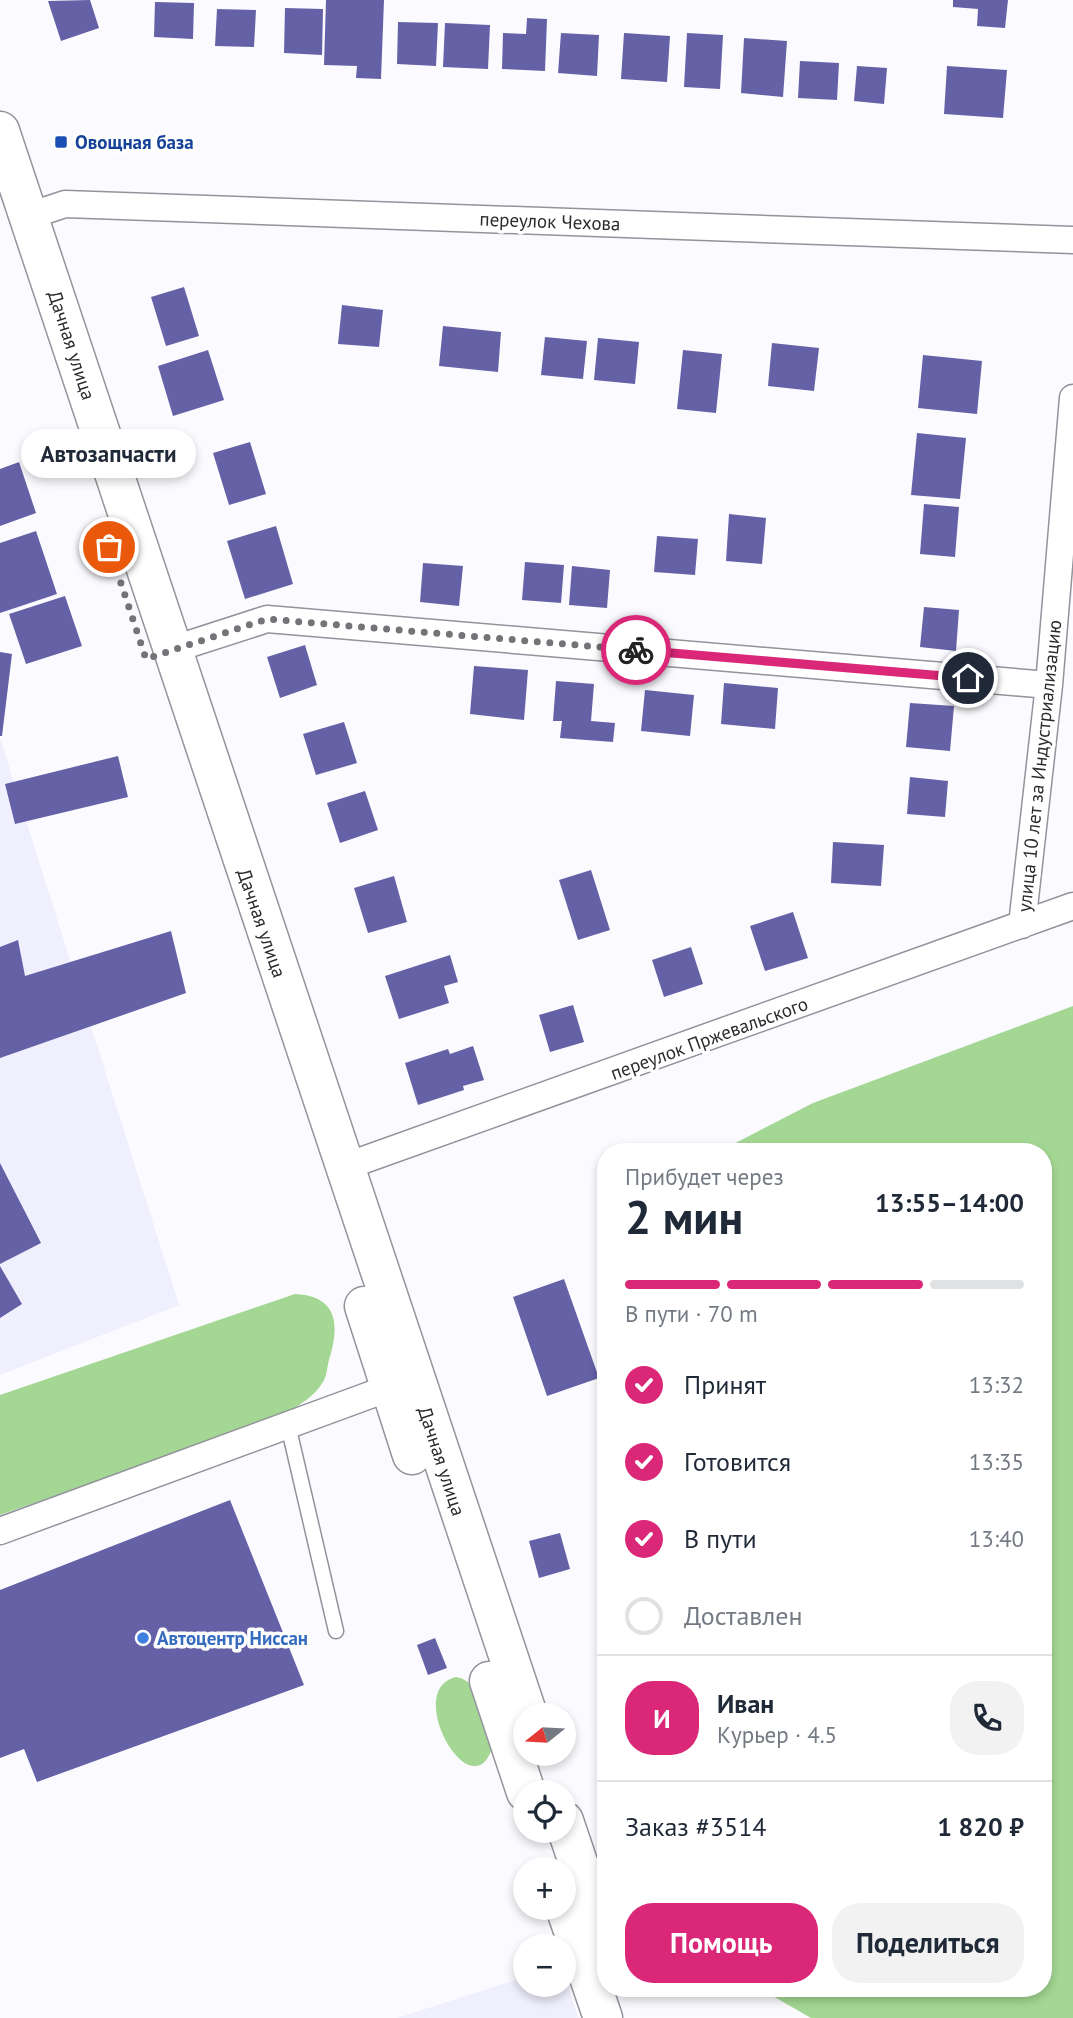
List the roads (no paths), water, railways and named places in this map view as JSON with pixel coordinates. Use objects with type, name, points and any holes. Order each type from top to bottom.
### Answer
[{"type":"main road","name":"Дачная улица","points":[[0,131],[11,218],[402,1383],[522,1780]]},
{"type":"main road","name":"Дачная улица","points":[[158,654],[344,1167],[402,1383],[523,1703]]},
{"type":"main road","points":[[571,1843],[597,1918]]},
{"type":"main road","points":[[570,1920],[603,2018]]},
{"type":"main road","points":[[623,1997],[630,2018]]},
{"type":"street","name":"переулок Чехова","points":[[11,218],[65,204],[1073,240]]},
{"type":"street","name":"улица 10 лет за Индустриализацию","points":[[1022,925],[1049,685],[1073,398]]},
{"type":"street","points":[[158,654],[267,619],[1049,685]]},
{"type":"street","name":"переулок Пржевальского","points":[[344,1167],[1073,906]]},
{"type":"street","points":[[0,1531],[402,1383]]},
{"type":"lane","points":[[288,1424],[336,1631]]},
{"type":"place","name":"Овощная база","points":[[61,142]]},
{"type":"place","name":"Автозапчасти","points":[[109,547]]},
{"type":"place","name":"Автоцентр Ниссан","points":[[143,1638]]}]
